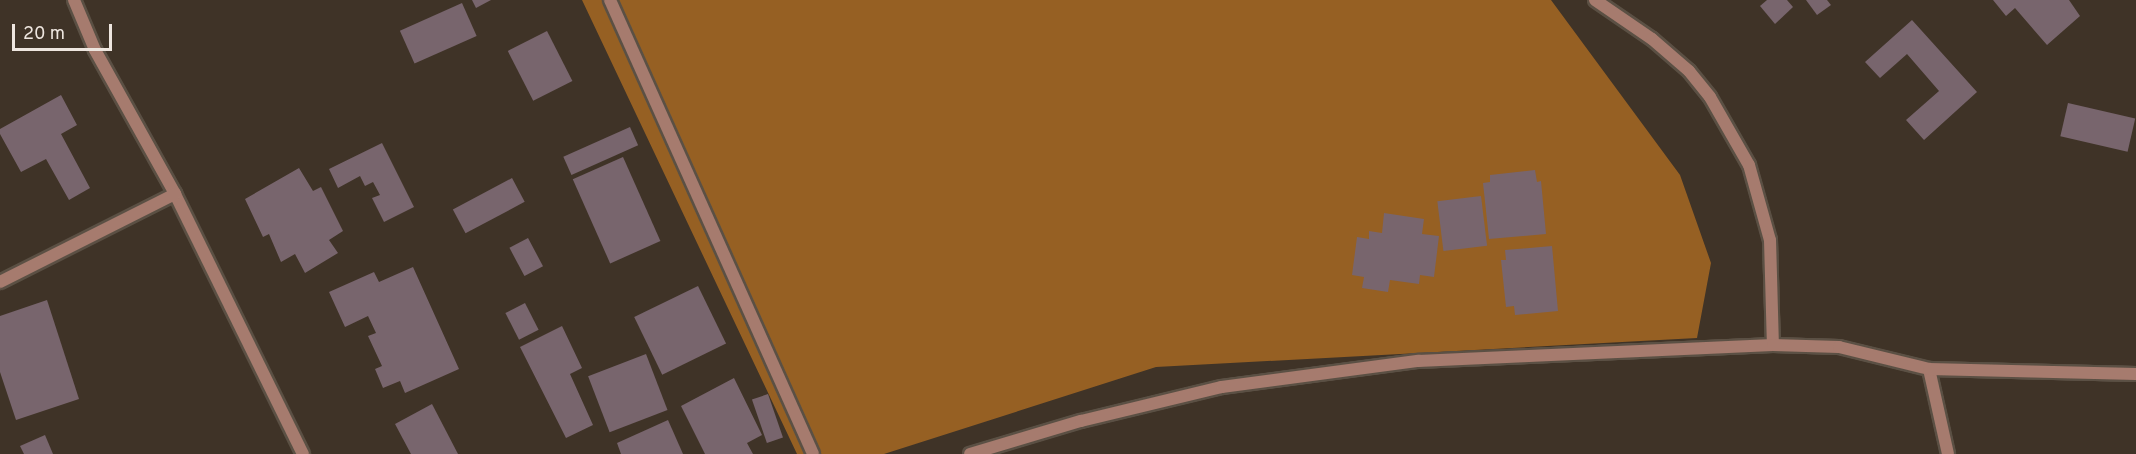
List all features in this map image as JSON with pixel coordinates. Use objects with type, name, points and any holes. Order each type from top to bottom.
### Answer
[{"type":"street","points":[[74,0],[95,50],[174,194],[303,454]]},
{"type":"street","points":[[610,0],[813,454]]},
{"type":"street","points":[[1595,0],[1652,39],[1689,71],[1715,106],[1749,165],[1770,240],[1773,345]]},
{"type":"street","points":[[0,282],[174,194]]},
{"type":"street","points":[[970,454],[1081,421],[1279,377],[1418,361],[1773,345],[1839,347],[1929,369],[2136,374]]},
{"type":"street","points":[[1929,369],[1948,454]]},
{"type":"shaded area","points":[[582,0],[1551,0],[1680,175],[1711,263],[1697,338],[1156,367],[884,454],[797,454]]},
{"type":"building","points":[[472,0],[491,0],[476,8]]},
{"type":"building","points":[[1767,0],[1787,0],[1793,7],[1775,24],[1760,6]]},
{"type":"building","points":[[1806,0],[1827,0],[1831,5],[1817,15]]},
{"type":"building","points":[[1993,0],[2069,0],[2080,16],[2047,45],[2015,8],[2006,16]]},
{"type":"building","points":[[462,3],[477,36],[415,64],[400,31]]},
{"type":"building","points":[[1912,20],[1977,92],[1924,140],[1906,120],[1939,91],[1907,54],[1880,78],[1865,62]]},
{"type":"building","points":[[547,31],[572,81],[533,101],[508,51]]},
{"type":"building","points":[[61,95],[77,125],[61,134],[90,188],[69,200],[46,159],[21,172],[0,134],[0,129]]},
{"type":"building","points":[[2068,103],[2135,119],[2128,152],[2060,136]]},
{"type":"building","points":[[630,127],[638,145],[571,175],[563,157]]},
{"type":"building","points":[[382,143],[414,207],[384,222],[372,198],[380,195],[373,182],[365,186],[360,176],[338,188],[329,169]]},
{"type":"building","points":[[623,157],[660,241],[610,263],[573,179]]},
{"type":"building","points":[[299,168],[313,191],[321,187],[343,231],[329,240],[338,253],[305,273],[295,254],[281,262],[269,234],[263,237],[245,199]]},
{"type":"building","points":[[1535,170],[1537,182],[1541,181],[1546,234],[1489,239],[1483,183],[1490,182],[1490,175]]},
{"type":"building","points":[[512,178],[525,202],[466,233],[453,209]]},
{"type":"building","points":[[1481,196],[1487,246],[1443,251],[1437,201]]},
{"type":"building","points":[[1384,213],[1424,219],[1422,234],[1439,236],[1434,277],[1420,275],[1419,284],[1390,280],[1388,292],[1362,288],[1364,277],[1352,275],[1357,237],[1369,239],[1369,231],[1382,233]]},
{"type":"building","points":[[528,238],[543,266],[524,276],[509,248]]},
{"type":"building","points":[[1552,246],[1558,311],[1515,315],[1514,306],[1506,307],[1501,260],[1506,260],[1505,250]]},
{"type":"building","points":[[413,267],[459,369],[405,393],[400,381],[383,388],[375,369],[382,366],[368,336],[376,333],[368,316],[345,327],[329,292],[374,272],[379,282]]},
{"type":"building","points":[[698,286],[726,344],[662,375],[634,317]]},
{"type":"building","points":[[47,300],[79,399],[16,420],[0,372],[0,316]]},
{"type":"building","points":[[525,303],[539,330],[519,340],[505,313]]},
{"type":"building","points":[[562,326],[582,368],[570,374],[593,425],[566,438],[520,347]]},
{"type":"building","points":[[646,354],[668,410],[610,432],[588,376]]},
{"type":"building","points":[[734,378],[762,435],[747,443],[753,454],[705,454],[681,406]]},
{"type":"building","points":[[768,394],[783,437],[767,443],[752,400]]},
{"type":"building","points":[[432,404],[458,454],[411,454],[395,424]]},
{"type":"building","points":[[668,420],[683,454],[621,454],[617,443]]},
{"type":"building","points":[[45,435],[53,454],[24,454],[20,446]]}]
